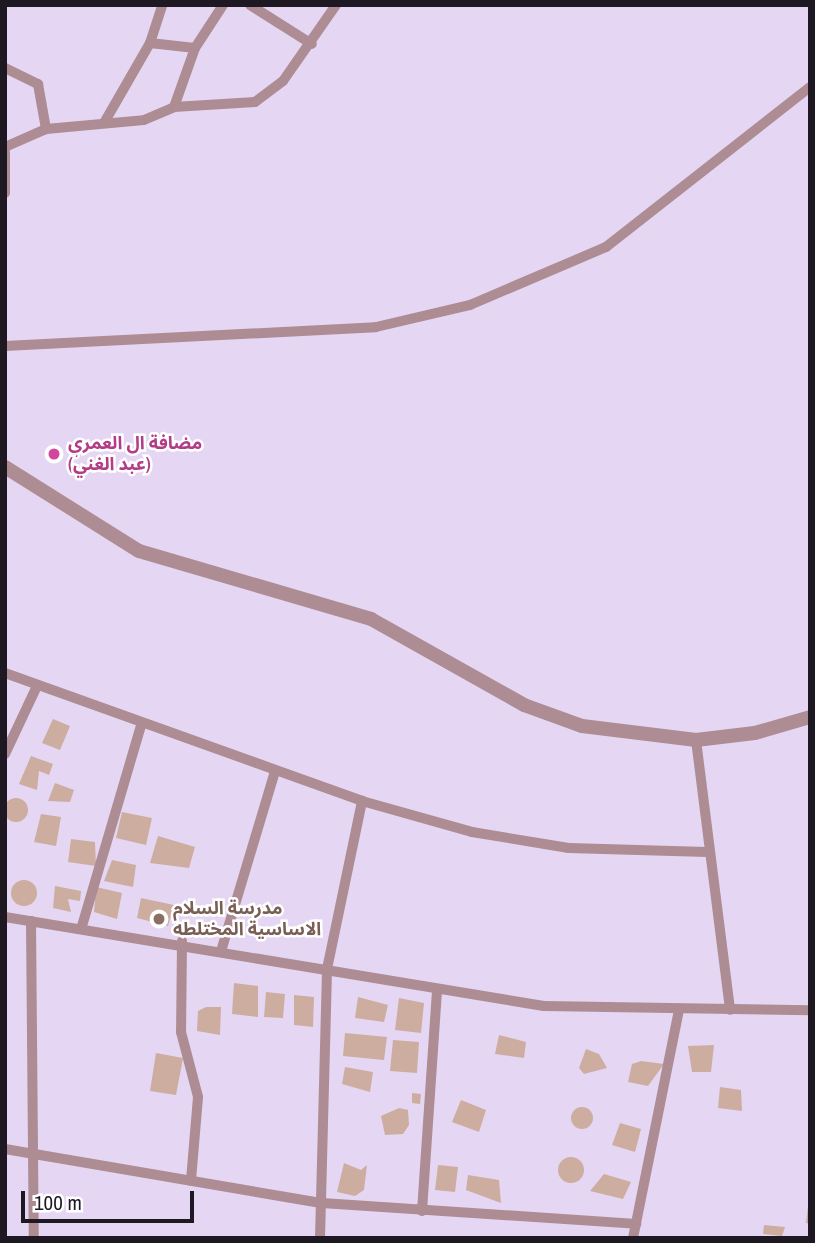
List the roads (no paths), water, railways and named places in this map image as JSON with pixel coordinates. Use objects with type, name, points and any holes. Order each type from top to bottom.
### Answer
[{"type":"street","points":[[104,123],[150,43],[162,5]]},
{"type":"street","points":[[174,107],[195,48],[223,5]]},
{"type":"street","points":[[250,5],[312,44]]},
{"type":"street","points":[[5,193],[5,149],[46,130],[144,120],[174,107],[260,100],[312,44],[336,5]]},
{"type":"street","points":[[150,43],[195,48]]},
{"type":"street","points":[[5,68],[38,84],[46,130]]},
{"type":"street","points":[[5,346],[376,327],[458,309],[606,247],[810,87]]},
{"type":"street","points":[[5,467],[139,551],[371,618],[524,705],[604,731],[696,740],[810,717]]},
{"type":"street","points":[[5,673],[141,725],[362,801],[535,844],[707,852]]},
{"type":"street","points":[[5,754],[37,686]]},
{"type":"street","points":[[82,926],[141,725]]},
{"type":"street","points":[[696,740],[707,852],[730,1010]]},
{"type":"street","points":[[222,948],[275,771]]},
{"type":"street","points":[[320,1238],[327,969],[362,801]]},
{"type":"street","points":[[5,917],[182,941],[438,992],[564,1008],[810,1010]]},
{"type":"street","points":[[31,921],[34,1238]]},
{"type":"street","points":[[182,941],[181,1032],[198,1097],[191,1181]]},
{"type":"street","points":[[422,1211],[438,992]]},
{"type":"street","points":[[633,1238],[679,1009]]},
{"type":"street","points":[[5,1149],[322,1203],[636,1224]]},
{"type":"place","name":"مضافة ال العمري (عبد الغني)","points":[[54,454]]},
{"type":"place","name":"مدرسة السلام الاساسية المختلطه","points":[[159,919]]}]
